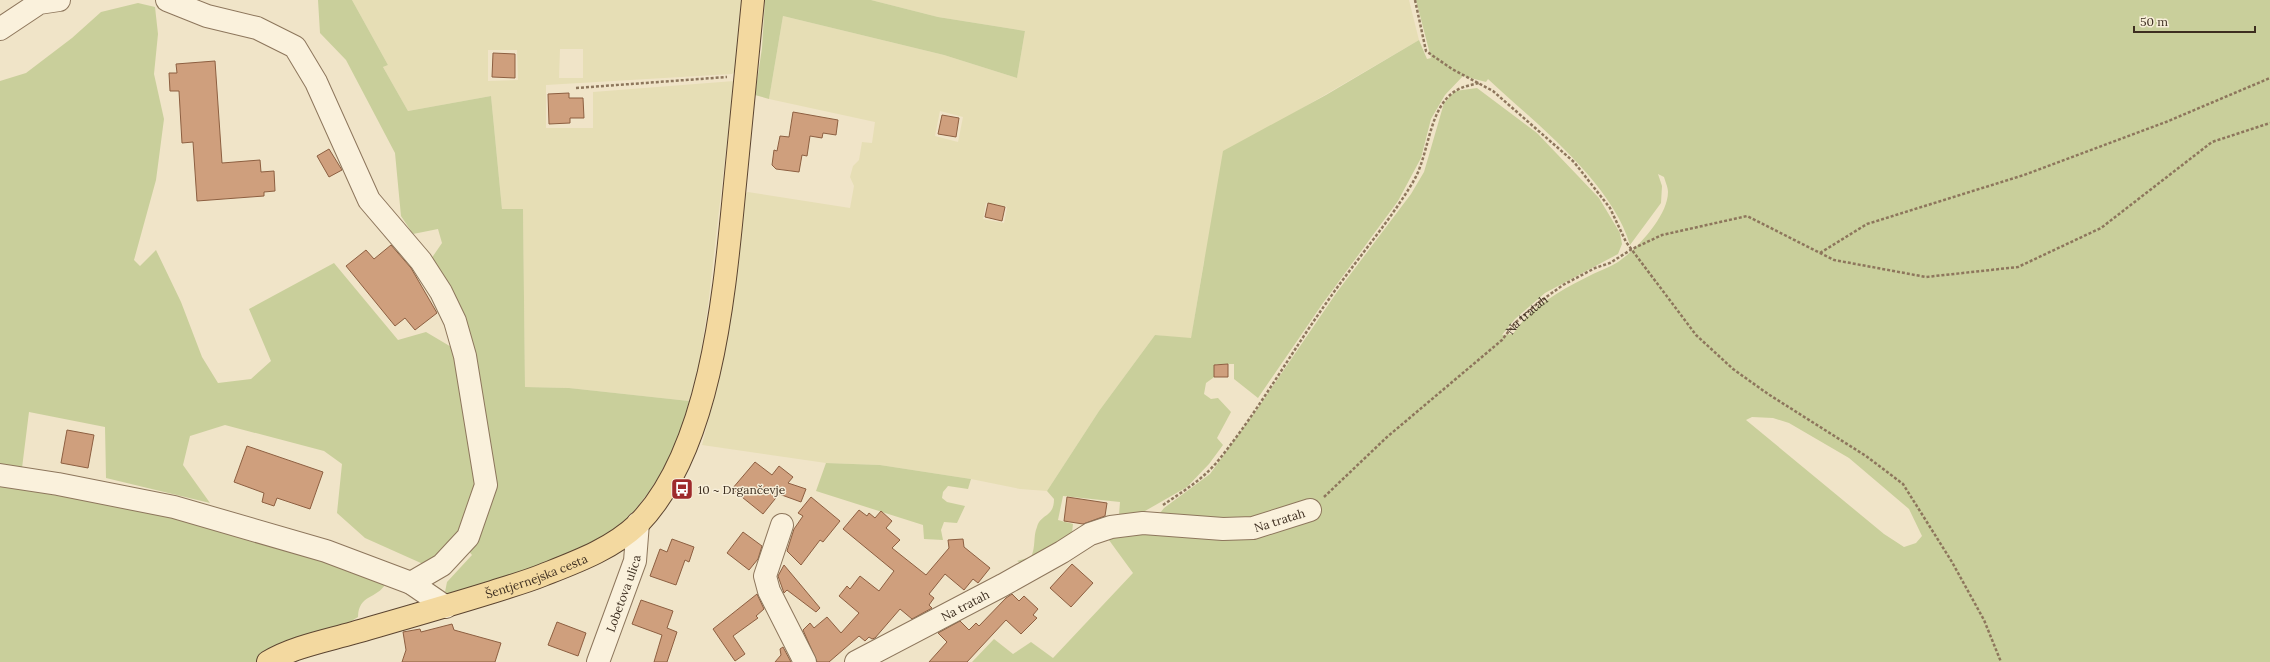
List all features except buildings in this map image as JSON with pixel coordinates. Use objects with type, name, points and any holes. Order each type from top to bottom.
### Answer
[{"type":"main road","name":"Šentjernejska cesta","points":[[268,662],[310,646],[541,576],[616,541],[638,524],[668,482],[683,452],[692,432],[708,374],[727,264],[753,0]]},
{"type":"street","points":[[0,29],[39,3],[59,0]]},
{"type":"street","points":[[167,0],[207,16],[257,28],[295,47],[316,82],[369,200],[421,261],[441,292],[455,321],[465,356],[486,485],[468,537],[442,565],[412,583]]},
{"type":"street","points":[[0,475],[58,484],[174,507],[326,551],[412,583],[446,606]]},
{"type":"street","name":"Na tratah","points":[[856,662],[1016,578],[1090,534],[1111,527],[1143,522],[1223,528],[1253,528],[1310,510]]},
{"type":"street","name":"Lobetova ulica","points":[[598,662],[635,561],[638,524]]},
{"type":"street","points":[[782,525],[765,576],[769,591],[806,662]]},
{"type":"path","points":[[1415,0],[1426,51],[1452,69],[1493,91],[1574,162],[1610,208],[1626,242],[1696,335],[1733,369],[1768,394],[1866,456],[1903,484],[1959,575],[1984,620],[2001,662]]},
{"type":"path","points":[[576,88],[746,77]]},
{"type":"path","points":[[1820,253],[1867,224],[2024,175],[2166,122],[2270,78]]},
{"type":"path","points":[[1143,522],[1161,506],[1190,487],[1216,462],[1328,301],[1401,202],[1418,174],[1427,152],[1432,128],[1446,99],[1460,87],[1479,83]]},
{"type":"path","name":"Na tratah","points":[[1310,510],[1387,438],[1502,340],[1515,323],[1538,303],[1563,285],[1662,235],[1747,216],[1834,260],[1926,277],[2018,267],[2102,228],[2212,142],[2270,123]]},
{"type":"shaded area","points":[[352,0],[743,0],[737,70],[732,74],[546,85],[546,128],[593,128],[593,92],[734,81],[708,306],[699,365],[689,401],[569,388],[525,387],[523,209],[502,209],[491,96],[408,111],[383,67],[388,65]],"holes":[[[560,49],[583,49],[583,78],[559,78]],[[488,50],[517,50],[518,80],[488,81]]]},
{"type":"shaded area","points":[[871,0],[1409,0],[1419,40],[1287,117],[1204,261],[1191,339],[1155,335],[1099,411],[1047,491],[1020,489],[971,479],[880,465],[826,463],[702,445],[719,377],[742,195],[748,192],[850,208],[854,186],[850,177],[853,166],[859,160],[862,142],[872,143],[875,122],[769,99],[783,16],[944,55],[1017,78],[1025,31],[938,17]],"holes":[[[940,111],[963,117],[958,142],[935,136]],[[986,203],[1007,207],[1004,223],[983,219]]]},
{"type":"green space","points":[[318,0],[352,0],[388,65],[383,67],[408,111],[491,96],[502,209],[523,209],[525,387],[569,388],[689,401],[675,444],[653,486],[639,505],[623,522],[605,537],[586,549],[576,553],[503,577],[483,587],[452,597],[445,592],[447,582],[472,555],[461,542],[432,568],[365,538],[337,513],[342,464],[324,451],[225,425],[190,436],[183,465],[210,503],[106,478],[105,427],[29,412],[22,468],[0,464],[0,81],[26,73],[72,38],[101,12],[138,3],[155,7],[158,34],[154,74],[164,119],[156,180],[134,260],[140,266],[156,250],[181,302],[202,357],[218,383],[251,379],[271,361],[249,309],[334,263],[398,340],[426,332],[453,348],[429,262],[442,243],[438,229],[413,234],[401,216],[395,153],[346,60],[320,33]]},
{"type":"green space","points":[[765,0],[871,0],[938,17],[1025,31],[1017,78],[944,55],[783,16],[769,99],[755,95],[762,48]]},
{"type":"green space","points":[[1416,0],[2270,0],[2270,662],[972,662],[994,639],[1013,654],[1031,642],[1053,658],[1133,573],[1106,536],[1118,532],[1255,535],[1274,512],[1221,523],[1157,517],[1164,508],[1210,474],[1260,405],[1337,292],[1411,194],[1424,172],[1444,103],[1455,91],[1477,88],[1537,133],[1599,198],[1620,233],[1622,244],[1618,254],[1545,293],[1515,319],[1502,335],[1513,334],[1529,314],[1560,292],[1618,262],[1634,249],[1650,231],[1663,211],[1667,201],[1668,190],[1664,177],[1658,174],[1662,186],[1661,203],[1630,245],[1620,221],[1607,198],[1570,155],[1488,79],[1486,82],[1463,76],[1445,95],[1431,119],[1421,158],[1398,201],[1323,303],[1258,398],[1234,379],[1234,364],[1216,364],[1217,375],[1206,383],[1204,394],[1211,399],[1218,398],[1231,412],[1217,438],[1223,445],[1209,464],[1187,487],[1138,515],[1119,515],[1120,502],[1063,496],[1058,520],[1073,524],[1071,541],[1027,566],[1017,561],[1031,557],[1036,530],[1039,523],[1041,519],[1050,513],[1052,509],[1054,499],[1047,491],[1099,411],[1155,335],[1191,338],[1223,151],[1326,95],[1419,40],[1427,59],[1431,58]],"holes":[[[1752,417],[1773,418],[1789,423],[1849,458],[1909,509],[1922,536],[1916,543],[1904,547],[1884,534],[1746,420]]]},
{"type":"green space","points":[[826,463],[880,465],[971,479],[968,489],[948,486],[943,492],[942,498],[947,502],[965,506],[957,523],[944,522],[941,530],[943,540],[924,539],[923,525],[816,491]]},
{"type":"green space","points":[[0,480],[246,530],[386,583],[378,592],[365,600],[359,609],[358,617],[340,628],[259,662],[0,662]]},
{"type":"place","name":"10 ~ Drgančevje","points":[[682,489]]}]
